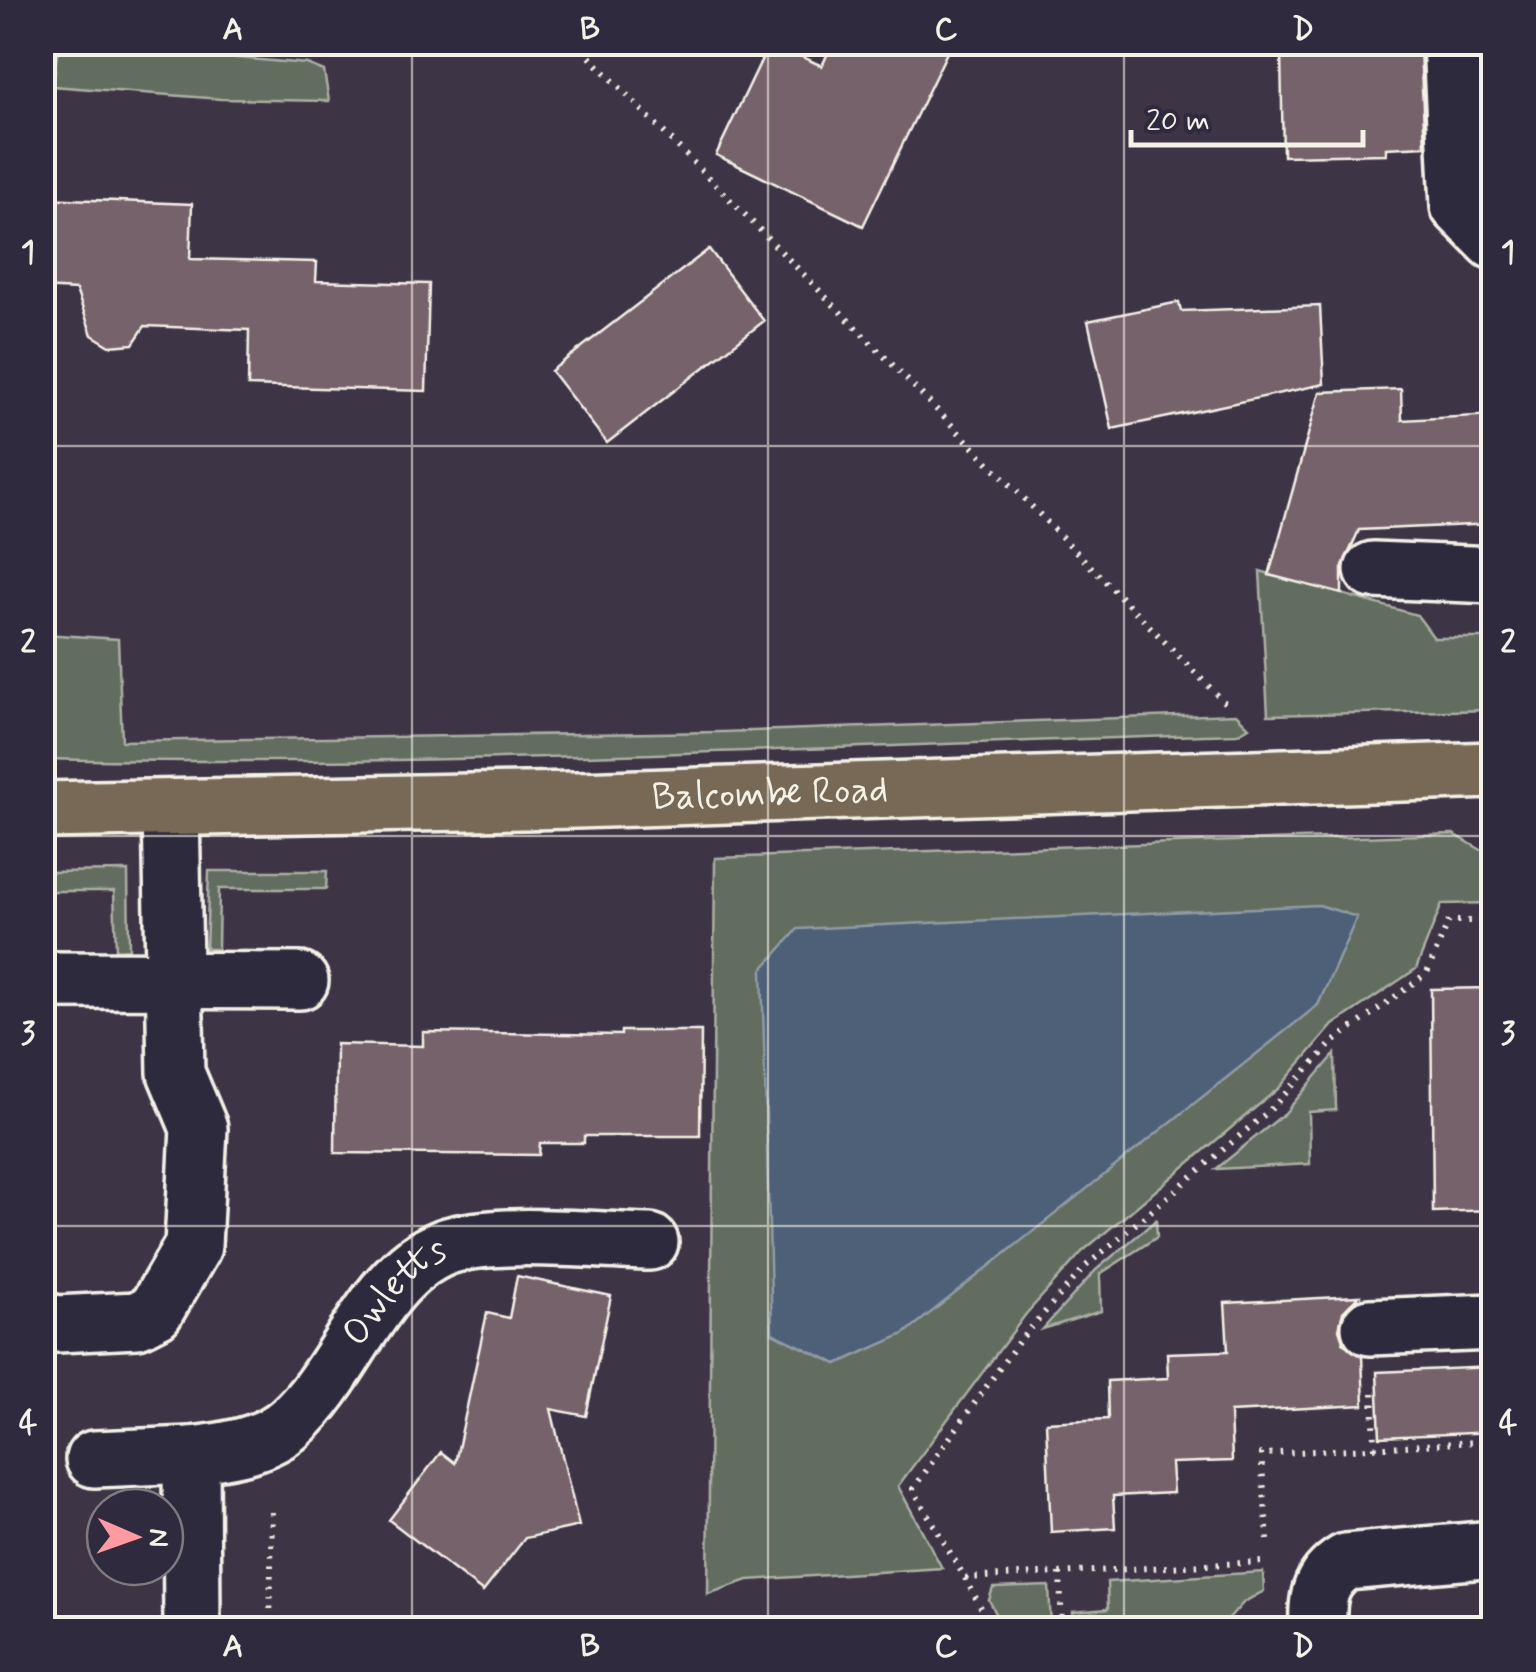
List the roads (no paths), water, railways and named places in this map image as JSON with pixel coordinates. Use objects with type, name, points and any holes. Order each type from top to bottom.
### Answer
[{"type":"main road","name":"Balcombe Road","points":[[42,810],[676,797],[1494,770]]},
{"type":"street","points":[[1450,42],[1459,206],[1494,241]]},
{"type":"street","points":[[1373,570],[1494,575]]},
{"type":"street","points":[[42,1320],[58,1324],[136,1320],[155,1312],[194,1246],[199,1128],[176,1073],[171,808]]},
{"type":"street","points":[[42,980],[300,981]]},
{"type":"street","name":"Owletts","points":[[94,1459],[191,1455],[260,1440],[291,1423],[392,1287],[415,1265],[444,1248],[473,1240],[650,1242]]},
{"type":"street","points":[[1370,1327],[1494,1322]]},
{"type":"street","points":[[191,1455],[192,1630]]},
{"type":"street","points":[[1318,1630],[1319,1589],[1329,1572],[1346,1562],[1494,1549]]},
{"type":"water","points":[[1319,905],[1357,917],[1318,1005],[904,1334],[837,1364],[772,1333],[762,970],[798,929]]}]
